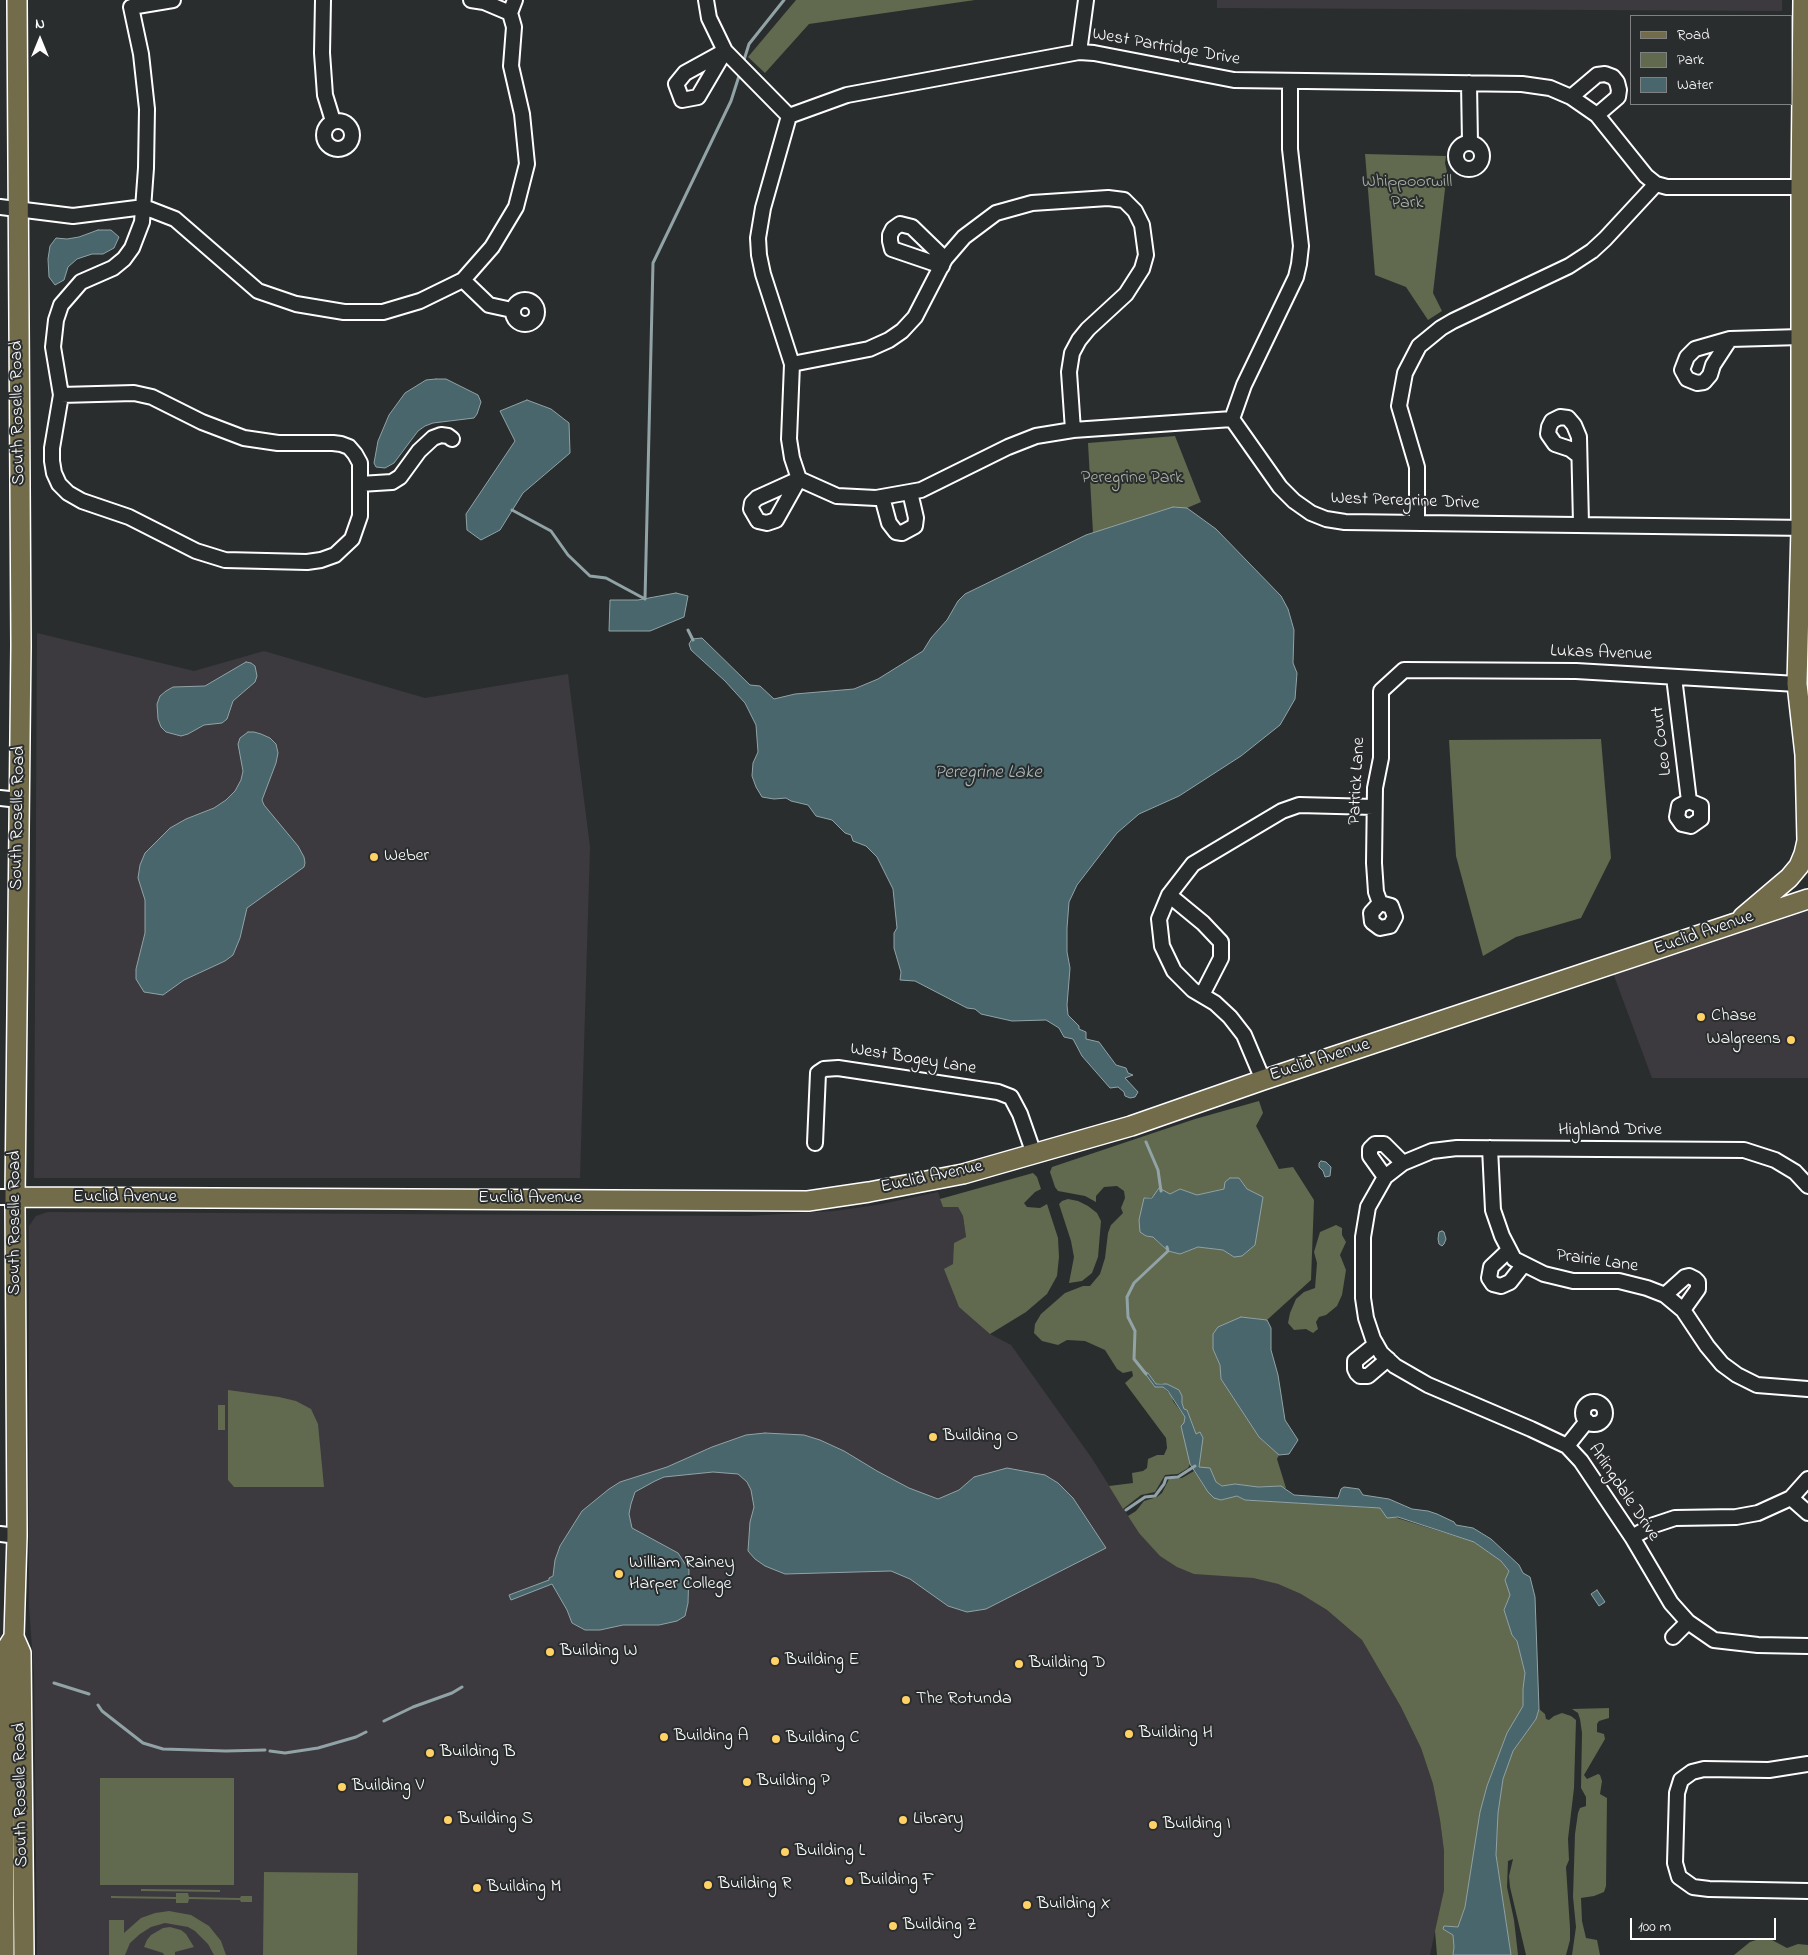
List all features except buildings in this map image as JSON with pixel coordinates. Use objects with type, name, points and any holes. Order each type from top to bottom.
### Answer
[{"type":"main road","name":"South Roselle Road","points":[[4,1955],[3,1654],[7,1639],[9,1535],[5,799],[21,645],[9,208],[18,0]]},
{"type":"main road","points":[[1735,923],[1789,878],[1799,866],[1807,840],[1806,759],[1797,684],[1805,528],[1801,337],[1803,0]]},
{"type":"main road","name":"Euclid Avenue","points":[[7,1197],[808,1201],[869,1192],[963,1174],[1139,1124],[1263,1080],[1808,899]]},
{"type":"main road","name":"South Roselle Road","points":[[7,1639],[22,1654],[24,1955]]},
{"type":"street","points":[[61,395],[134,393],[152,397],[202,422],[244,438],[278,443],[342,444],[349,447],[360,463],[360,516],[352,539],[335,555],[307,562],[241,562],[215,557],[176,541],[129,517],[82,501],[68,493],[59,484],[54,473],[52,461],[61,395],[53,347],[56,320],[61,305],[81,282],[113,268],[124,260],[138,235],[144,207],[147,109],[141,54],[130,7],[173,0]]},
{"type":"street","points":[[324,0],[322,53],[325,95],[333,121]]},
{"type":"street","points":[[9,208],[73,216],[144,207],[175,219],[258,291],[296,304],[344,312],[383,312],[420,302],[463,280],[492,246],[516,207],[527,164],[522,114],[511,66],[514,27],[513,6],[471,0]]},
{"type":"street","points":[[706,0],[709,18],[725,51],[789,116],[763,208],[758,238],[759,255],[763,274],[792,364],[789,439],[792,458],[799,479],[837,496],[856,498],[882,497],[921,490],[1008,447],[1036,436],[1073,430],[1232,419],[1244,385],[1296,277],[1299,264],[1301,246],[1290,149],[1290,82]]},
{"type":"street","points":[[1079,52],[1086,0]]},
{"type":"street","name":"West Partridge Drive","points":[[789,116],[847,95],[1079,52],[1094,53],[1209,77],[1234,80],[1468,83],[1537,86],[1550,88],[1571,97],[1597,115],[1646,176],[1656,184]]},
{"type":"street","points":[[1571,97],[1597,75],[1605,74],[1613,77],[1617,82],[1619,90],[1618,97],[1597,115]]},
{"type":"street","points":[[1468,83],[1470,143]]},
{"type":"street","points":[[1417,522],[1417,467],[1399,406],[1405,373],[1420,346],[1453,321],[1569,266],[1592,251],[1606,239],[1656,184],[1668,186],[1801,187]]},
{"type":"street","points":[[792,364],[869,349],[889,340],[915,317],[944,263],[964,237],[996,213],[1032,203],[1108,198],[1124,200],[1135,211],[1142,225],[1146,255],[1142,269],[1126,294],[1088,329],[1072,353],[1069,372],[1073,430]]},
{"type":"street","points":[[463,280],[489,305],[512,310]]},
{"type":"street","points":[[1730,339],[1801,337]]},
{"type":"street","name":"West Peregrine Drive","points":[[1232,419],[1280,487],[1311,514],[1326,519],[1345,522],[1805,528]]},
{"type":"street","points":[[360,484],[392,482],[400,478],[418,451],[433,438],[441,435],[452,438]]},
{"type":"street","points":[[1579,456],[1581,524]]},
{"type":"street","points":[[882,497],[889,524],[896,532],[902,533],[915,526],[916,518],[910,492]]},
{"type":"street","name":"Lukas Avenue","points":[[1404,670],[1576,671],[1797,684]]},
{"type":"street","name":"Patrick Lane","points":[[1380,904],[1376,892],[1374,863],[1374,807],[1375,788],[1381,758],[1381,690],[1404,670]]},
{"type":"street","name":"Leo Court","points":[[1674,677],[1689,801]]},
{"type":"street","points":[[1263,1080],[1244,1035],[1230,1017],[1215,1003],[1193,990],[1174,971],[1162,946],[1159,918],[1169,894],[1193,864],[1282,811],[1299,805],[1374,807]]},
{"type":"street","points":[[1169,894],[1203,923],[1220,942],[1220,958],[1202,995]]},
{"type":"street","name":"West Bogey Lane","points":[[815,1143],[818,1073],[824,1068],[838,1068],[998,1092],[1011,1097],[1020,1114],[1034,1154]]},
{"type":"street","points":[[1385,1177],[1370,1156],[1370,1149],[1375,1144],[1384,1144],[1403,1163]]},
{"type":"street","name":"Highland Drive","points":[[1385,1177],[1403,1163],[1432,1151],[1457,1148],[1744,1150],[1776,1160],[1795,1172],[1808,1186]]},
{"type":"street","name":"Prairie Lane","points":[[1490,1148],[1493,1210],[1502,1236],[1514,1259],[1544,1274],[1573,1281],[1618,1281],[1647,1288],[1665,1295],[1683,1310],[1707,1346],[1722,1364],[1737,1375],[1757,1385],[1808,1389]]},
{"type":"street","name":"Arlingdale Drive","points":[[1385,1177],[1368,1207],[1363,1237],[1363,1298],[1366,1318],[1381,1353],[1405,1373],[1428,1385],[1531,1428],[1567,1446],[1581,1461],[1632,1537],[1671,1603],[1688,1622],[1714,1640],[1758,1645],[1808,1646]]},
{"type":"street","points":[[1509,1250],[1491,1267],[1489,1278],[1493,1284],[1502,1286],[1510,1282],[1524,1264]]},
{"type":"street","points":[[1665,1295],[1685,1277],[1695,1279],[1698,1282],[1698,1289],[1683,1310]]},
{"type":"street","points":[[1376,1344],[1355,1361],[1354,1365],[1357,1373],[1360,1376],[1368,1376],[1388,1360]]},
{"type":"street","points":[[1567,1446],[1587,1421]]},
{"type":"street","points":[[1632,1537],[1654,1525],[1675,1518],[1736,1517],[1751,1514],[1779,1505],[1791,1498],[1808,1481]]},
{"type":"street","points":[[1791,1498],[1808,1513]]},
{"type":"street","points":[[1674,1637],[1688,1622]]},
{"type":"street","points":[[1808,1764],[1769,1770],[1704,1769],[1692,1772],[1681,1780],[1676,1793],[1675,1815],[1675,1864],[1679,1877],[1693,1887],[1808,1891]]},
{"type":"shaded area","points":[[1217,0],[1782,0],[1782,11],[1217,8]]},
{"type":"shaded area","points":[[37,633],[194,671],[264,651],[425,698],[568,674],[590,847],[580,1178],[34,1178]]},
{"type":"shaded area","points":[[1808,899],[1808,1078],[1652,1078],[1610,965]]},
{"type":"shaded area","name":"William Rainey Harper College","points":[[938,1192],[943,1207],[958,1207],[963,1216],[966,1238],[990,1334],[1011,1345],[1091,1457],[1139,1533],[1225,1575],[1253,1578],[1278,1584],[1301,1594],[1327,1610],[1362,1640],[1401,1707],[1421,1748],[1433,1784],[1444,1851],[1444,1890],[1430,1955],[37,1955],[34,1674],[29,1607],[29,1226],[36,1216],[48,1212],[748,1216],[834,1211],[877,1205]]},
{"type":"green space","points":[[796,0],[975,0],[809,24],[765,73],[748,57]]},
{"type":"green space","name":"Whippoorwill Park","points":[[1365,154],[1446,156],[1447,172],[1433,293],[1442,311],[1428,320],[1406,287],[1375,275]]},
{"type":"green space","name":"Peregrine Park","points":[[1175,436],[1201,502],[1187,508],[1173,507],[1093,533],[1088,443]]},
{"type":"green space","points":[[1601,739],[1611,858],[1581,918],[1516,937],[1483,956],[1456,856],[1449,740]]},
{"type":"green space","points":[[1259,1101],[1263,1113],[1256,1126],[1279,1169],[1293,1167],[1314,1200],[1311,1280],[1267,1320],[1241,1317],[1213,1349],[1220,1365],[1221,1379],[1259,1437],[1279,1455],[1277,1459],[1286,1488],[1235,1484],[1222,1486],[1216,1482],[1199,1467],[1196,1434],[1187,1410],[1184,1409],[1182,1396],[1162,1383],[1156,1384],[1148,1373],[1155,1387],[1163,1387],[1172,1396],[1173,1401],[1185,1417],[1184,1423],[1190,1464],[1188,1468],[1178,1474],[1165,1475],[1155,1492],[1141,1495],[1123,1509],[1109,1486],[1133,1483],[1132,1473],[1143,1471],[1147,1468],[1148,1459],[1157,1455],[1164,1455],[1167,1448],[1166,1438],[1125,1383],[1133,1376],[1132,1371],[1123,1373],[1117,1369],[1105,1350],[1085,1341],[1067,1340],[1058,1345],[1042,1341],[1034,1333],[1035,1324],[1041,1314],[1065,1293],[1083,1286],[1090,1286],[1100,1274],[1111,1225],[1123,1213],[1121,1208],[1125,1198],[1124,1191],[1117,1186],[1104,1187],[1096,1196],[1096,1202],[1085,1196],[1058,1191],[1050,1172],[1052,1167],[1195,1119]],"holes":[[[1239,1178],[1247,1189],[1234,1257],[1223,1250],[1198,1247],[1180,1254],[1168,1251],[1153,1237],[1146,1236],[1144,1198],[1170,1194],[1180,1189],[1197,1195],[1224,1189]]]},
{"type":"green space","points":[[1033,1173],[1037,1177],[1041,1189],[1024,1203],[1027,1207],[1040,1208],[1047,1204],[1058,1238],[1057,1276],[1047,1294],[1026,1312],[990,1334],[959,1307],[944,1269],[953,1264],[954,1243],[966,1237],[963,1216],[958,1207],[943,1207],[940,1199]]},
{"type":"green space","points":[[1068,1199],[1088,1206],[1097,1213],[1101,1221],[1098,1257],[1092,1273],[1082,1281],[1069,1283],[1074,1257],[1059,1204]]},
{"type":"green space","points":[[1336,1225],[1342,1228],[1342,1235],[1346,1242],[1340,1255],[1346,1270],[1342,1295],[1337,1306],[1326,1315],[1319,1317],[1316,1322],[1318,1329],[1313,1333],[1306,1329],[1294,1330],[1288,1323],[1296,1299],[1304,1292],[1315,1288],[1317,1263],[1314,1252],[1320,1232]]},
{"type":"green space","points":[[228,1390],[279,1397],[296,1401],[311,1409],[318,1424],[324,1487],[234,1487],[228,1480]]},
{"type":"green space","points":[[218,1405],[225,1405],[225,1430],[218,1430]]},
{"type":"green space","points":[[1194,1471],[1208,1492],[1221,1500],[1237,1496],[1245,1500],[1380,1508],[1384,1513],[1394,1517],[1474,1542],[1501,1561],[1509,1571],[1505,1580],[1510,1595],[1504,1610],[1512,1635],[1517,1641],[1525,1673],[1523,1706],[1507,1733],[1487,1786],[1480,1812],[1465,1907],[1458,1927],[1444,1926],[1443,1929],[1453,1935],[1453,1955],[1437,1955],[1435,1931],[1444,1890],[1444,1851],[1433,1784],[1421,1748],[1401,1707],[1362,1640],[1327,1610],[1301,1594],[1278,1584],[1253,1578],[1194,1574],[1177,1567],[1160,1556],[1139,1533],[1128,1516],[1136,1511],[1144,1501],[1157,1497],[1162,1493],[1169,1479],[1182,1478]]},
{"type":"green space","points":[[1609,1708],[1609,1718],[1599,1721],[1597,1724],[1597,1732],[1604,1734],[1605,1739],[1584,1775],[1587,1779],[1598,1774],[1600,1775],[1602,1781],[1600,1794],[1607,1798],[1606,1886],[1604,1892],[1581,1898],[1582,1921],[1586,1938],[1597,1940],[1600,1955],[1572,1955],[1576,1927],[1573,1897],[1575,1834],[1578,1813],[1580,1808],[1586,1806],[1586,1797],[1581,1788],[1582,1733],[1580,1719],[1578,1713],[1572,1709]]},
{"type":"green space","points":[[1539,1709],[1545,1714],[1546,1719],[1549,1720],[1562,1713],[1576,1720],[1574,1788],[1568,1839],[1569,1860],[1566,1867],[1570,1940],[1566,1955],[1526,1955],[1510,1887],[1509,1876],[1513,1859],[1508,1861],[1507,1887],[1514,1920],[1518,1955],[1511,1955],[1496,1855],[1498,1813],[1503,1779],[1513,1751],[1536,1719]]},
{"type":"green space","points":[[100,1778],[234,1778],[234,1885],[100,1885]]},
{"type":"green space","points":[[264,1872],[358,1873],[357,1955],[263,1955]]},
{"type":"green space","points":[[141,1889],[220,1890],[220,1892],[141,1891]]},
{"type":"green space","points":[[176,1893],[188,1893],[189,1897],[240,1898],[241,1896],[252,1896],[252,1902],[189,1899],[188,1903],[176,1903],[176,1899],[111,1898],[111,1896],[176,1897]]},
{"type":"green space","points":[[169,1911],[191,1915],[209,1926],[221,1941],[226,1955],[214,1955],[208,1944],[188,1927],[165,1923],[151,1927],[140,1934],[130,1943],[125,1955],[109,1955],[109,1920],[124,1920],[124,1933],[141,1918]]},
{"type":"green space","points":[[170,1927],[181,1930],[186,1934],[194,1947],[175,1952],[175,1955],[164,1955],[144,1947],[151,1935],[163,1928]]},
{"type":"green space","points":[[1759,1939],[1772,1940],[1787,1948],[1798,1944],[1808,1945],[1808,1955],[1734,1955],[1750,1942]]},
{"type":"water","points":[[98,230],[111,230],[119,237],[114,248],[103,254],[92,254],[77,259],[68,267],[64,280],[55,285],[49,277],[48,259],[50,246],[56,238],[79,237]]},
{"type":"water","points":[[446,379],[478,395],[481,402],[477,414],[474,418],[433,423],[425,426],[418,431],[394,463],[385,468],[376,467],[374,463],[378,441],[389,415],[405,393],[426,380]]},
{"type":"water","points":[[527,400],[551,409],[569,423],[570,453],[523,493],[500,530],[481,540],[467,530],[466,514],[515,441],[500,411]]},
{"type":"water","name":"Peregrine Lake","points":[[1173,507],[1187,508],[1216,529],[1281,596],[1288,609],[1294,630],[1293,663],[1297,673],[1295,699],[1280,725],[1241,756],[1179,796],[1139,814],[1117,833],[1077,885],[1069,902],[1067,928],[1067,952],[1070,968],[1068,1015],[1079,1026],[1079,1029],[1086,1032],[1086,1039],[1099,1042],[1116,1065],[1126,1068],[1128,1073],[1133,1075],[1125,1078],[1138,1092],[1135,1097],[1130,1098],[1125,1096],[1124,1092],[1118,1087],[1110,1088],[1082,1056],[1073,1039],[1064,1037],[1059,1028],[1046,1020],[1012,1021],[981,1014],[975,1009],[967,1008],[915,981],[900,980],[901,972],[894,948],[894,933],[897,928],[893,889],[877,857],[866,846],[853,841],[851,835],[845,833],[832,820],[816,816],[808,805],[786,798],[762,797],[752,776],[753,763],[758,752],[756,725],[745,703],[725,681],[691,650],[689,644],[692,639],[702,638],[750,685],[760,686],[774,699],[795,694],[854,689],[878,679],[923,651],[965,594],[1086,535]]},
{"type":"water","points":[[676,593],[688,596],[684,617],[650,631],[609,631],[610,600],[638,600]]},
{"type":"water","points":[[246,662],[255,666],[257,676],[255,682],[233,701],[227,719],[222,723],[204,725],[181,736],[166,732],[161,727],[158,719],[157,704],[160,696],[166,691],[173,687],[205,686]]},
{"type":"water","points":[[248,732],[261,734],[270,738],[276,744],[278,753],[276,763],[262,800],[264,805],[298,846],[304,857],[304,867],[247,908],[240,938],[233,955],[225,961],[184,980],[163,995],[144,992],[136,979],[136,969],[145,933],[145,900],[138,878],[140,865],[145,853],[170,828],[186,819],[214,808],[235,791],[243,771],[238,744],[240,738]]},
{"type":"water","points":[[1321,1161],[1326,1162],[1331,1167],[1330,1176],[1325,1177],[1319,1167]]},
{"type":"water","points":[[1230,1178],[1239,1178],[1247,1189],[1263,1197],[1255,1245],[1242,1256],[1234,1257],[1223,1250],[1198,1247],[1180,1254],[1168,1251],[1153,1237],[1146,1236],[1140,1232],[1139,1220],[1144,1198],[1152,1198],[1159,1188],[1170,1194],[1180,1189],[1197,1195],[1224,1189],[1225,1182]]},
{"type":"water","points":[[1442,1231],[1446,1239],[1442,1246],[1439,1244],[1438,1239],[1439,1232]]},
{"type":"water","points":[[1241,1317],[1267,1320],[1271,1328],[1271,1350],[1278,1375],[1285,1420],[1298,1440],[1289,1454],[1279,1455],[1259,1437],[1221,1379],[1220,1365],[1213,1349],[1213,1334],[1218,1327]]},
{"type":"water","points":[[1144,1372],[1148,1373],[1156,1384],[1167,1384],[1179,1390],[1184,1409],[1187,1410],[1196,1434],[1200,1432],[1203,1438],[1199,1467],[1210,1468],[1216,1482],[1222,1486],[1235,1484],[1258,1487],[1281,1486],[1294,1495],[1338,1498],[1341,1489],[1344,1487],[1359,1489],[1363,1495],[1389,1499],[1412,1509],[1437,1514],[1454,1522],[1456,1525],[1473,1528],[1491,1539],[1519,1565],[1523,1573],[1530,1577],[1535,1597],[1539,1709],[1536,1719],[1513,1751],[1503,1779],[1498,1813],[1496,1855],[1511,1955],[1453,1955],[1453,1935],[1443,1929],[1444,1926],[1458,1927],[1465,1907],[1480,1812],[1487,1786],[1507,1733],[1523,1706],[1525,1673],[1517,1641],[1512,1635],[1504,1610],[1510,1595],[1505,1580],[1509,1571],[1501,1561],[1474,1542],[1398,1517],[1387,1518],[1380,1508],[1245,1500],[1237,1496],[1221,1500],[1214,1498],[1190,1464],[1181,1426],[1184,1423],[1185,1417],[1168,1391],[1163,1387],[1155,1387]]},
{"type":"water","points":[[765,1433],[804,1435],[820,1440],[844,1451],[909,1488],[938,1499],[959,1490],[974,1477],[1007,1468],[1045,1475],[1058,1483],[1073,1498],[1106,1548],[986,1609],[967,1612],[948,1606],[910,1579],[891,1571],[785,1574],[765,1566],[748,1551],[750,1522],[754,1507],[751,1490],[747,1482],[738,1474],[713,1472],[664,1477],[655,1481],[635,1492],[629,1514],[632,1528],[678,1553],[689,1570],[688,1603],[685,1616],[677,1621],[659,1625],[623,1625],[600,1630],[585,1630],[572,1623],[552,1584],[511,1600],[509,1595],[549,1580],[553,1576],[555,1560],[560,1546],[582,1511],[609,1489],[620,1482],[667,1467],[712,1447],[746,1435]]},
{"type":"water","points":[[1597,1590],[1605,1602],[1599,1606],[1591,1594]]},
{"type":"waterway","points":[[744,60],[749,44],[784,0]]},
{"type":"waterway","points":[[645,599],[653,263],[731,101],[739,76]]},
{"type":"waterway","points":[[512,510],[551,531],[568,555],[590,576],[606,578],[645,599]]},
{"type":"waterway","points":[[688,630],[693,640]]},
{"type":"waterway","points":[[1146,1142],[1158,1170],[1161,1191]]},
{"type":"waterway","points":[[1146,1374],[1134,1359],[1135,1331],[1128,1317],[1127,1297],[1134,1283],[1168,1251],[1167,1247]]},
{"type":"waterway","points":[[1126,1510],[1145,1497],[1155,1496],[1166,1478],[1178,1477],[1195,1466]]},
{"type":"waterway","points":[[54,1683],[89,1694]]},
{"type":"waterway","points":[[384,1721],[413,1707],[452,1693],[462,1687]]},
{"type":"waterway","points":[[98,1705],[102,1711],[143,1743],[163,1749],[265,1750]]},
{"type":"waterway","points":[[270,1751],[285,1753],[318,1748],[356,1737],[366,1732]]},
{"type":"place","name":"Weber","points":[[374,857]]},
{"type":"place","name":"Chase","points":[[1701,1017]]},
{"type":"place","name":"Walgreens","points":[[1791,1040]]},
{"type":"place","name":"Building O","points":[[933,1437]]},
{"type":"place","name":"William Rainey Harper College","points":[[619,1574]]},
{"type":"place","name":"Building W","points":[[550,1652]]},
{"type":"place","name":"Building E","points":[[775,1661]]},
{"type":"place","name":"Building D","points":[[1019,1664]]},
{"type":"place","name":"The Rotunda","points":[[906,1700]]},
{"type":"place","name":"Building H","points":[[1129,1734]]},
{"type":"place","name":"Building A","points":[[664,1737]]},
{"type":"place","name":"Building C","points":[[776,1739]]},
{"type":"place","name":"Building B","points":[[430,1753]]},
{"type":"place","name":"Building P","points":[[747,1782]]},
{"type":"place","name":"Building V","points":[[342,1787]]},
{"type":"place","name":"Building S","points":[[448,1820]]},
{"type":"place","name":"Library","points":[[903,1820]]},
{"type":"place","name":"Building I","points":[[1153,1825]]},
{"type":"place","name":"Building L","points":[[785,1852]]},
{"type":"place","name":"Building F","points":[[849,1881]]},
{"type":"place","name":"Building R","points":[[708,1885]]},
{"type":"place","name":"Building M","points":[[477,1888]]},
{"type":"place","name":"Building X","points":[[1027,1905]]},
{"type":"place","name":"Building Z","points":[[893,1926]]}]
